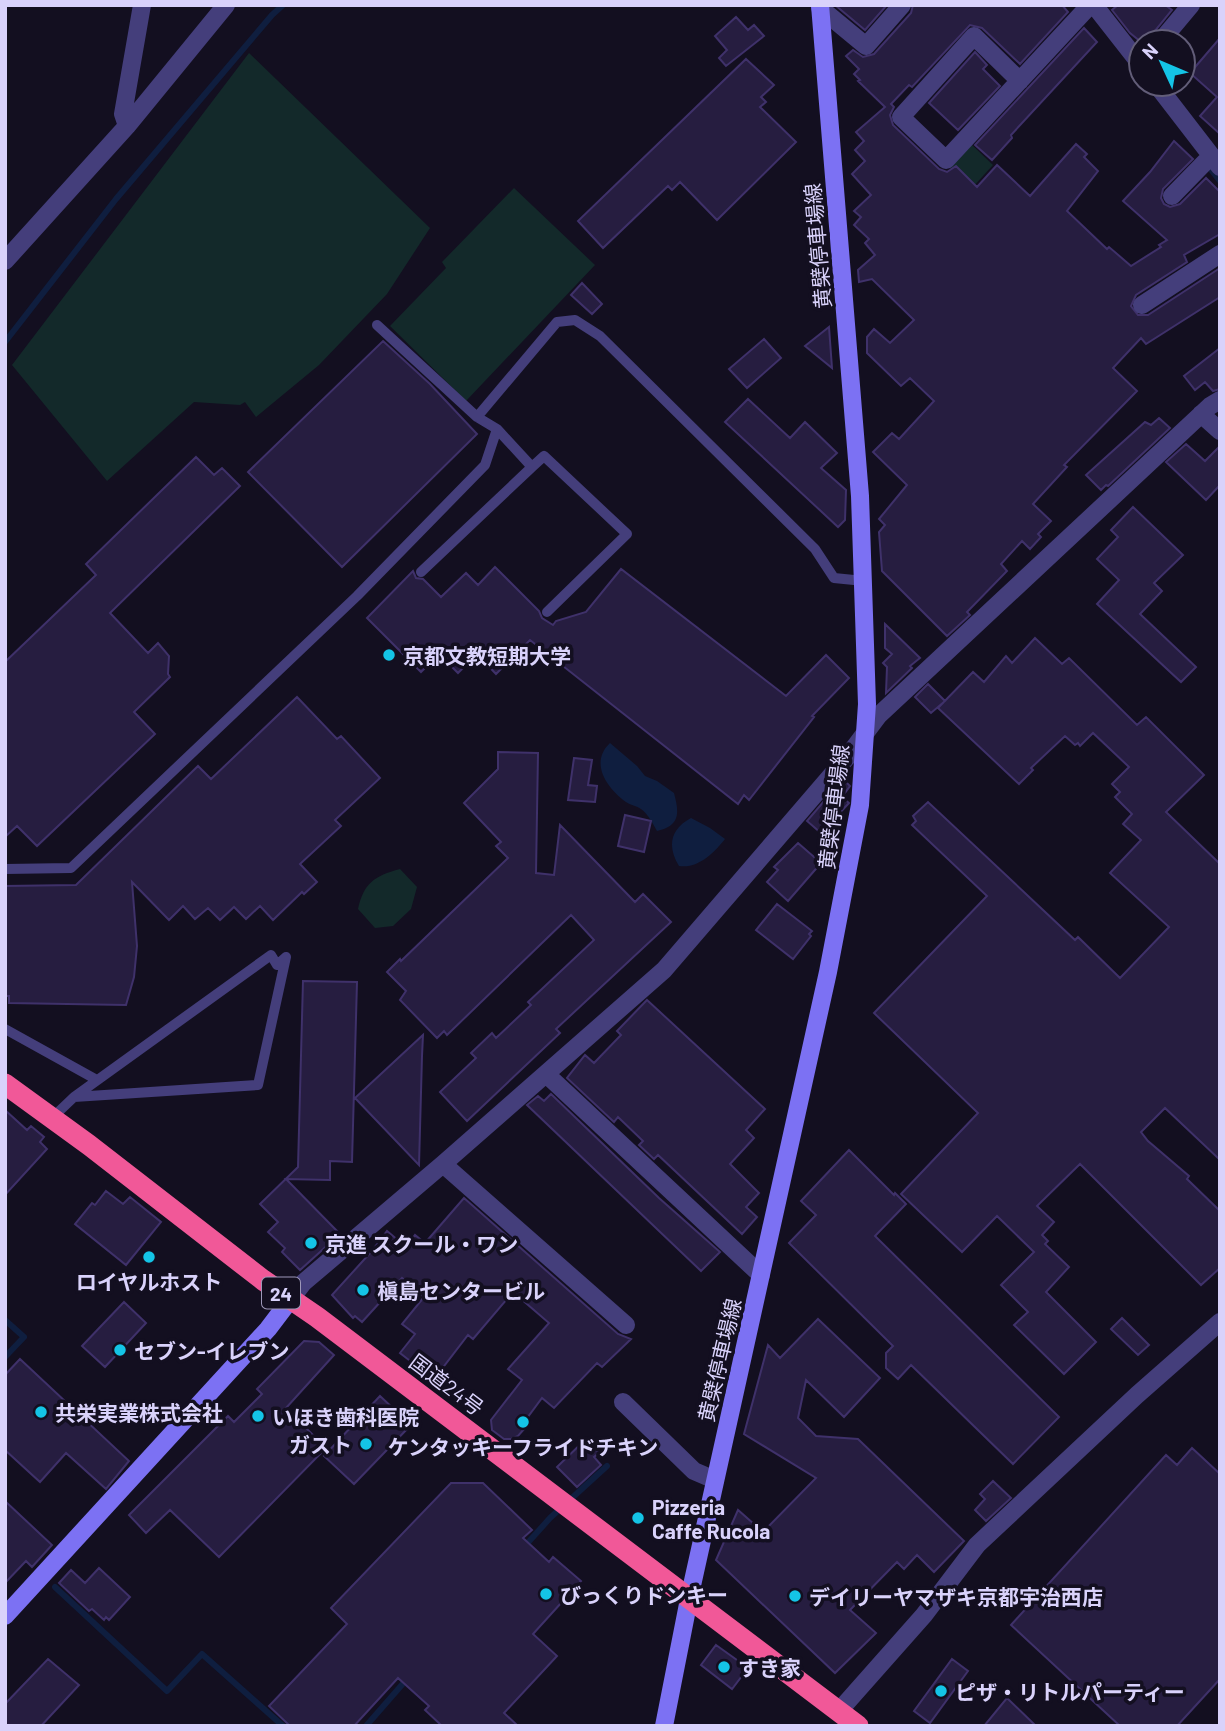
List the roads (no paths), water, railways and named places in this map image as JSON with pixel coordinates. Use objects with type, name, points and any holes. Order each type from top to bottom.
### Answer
[{"type":"highway","name":"国道24号","points":[[5,1084],[858,1726]]},
{"type":"main road","name":"黄檗停車場線","points":[[664,1726],[689,1599],[847,880],[860,805],[867,704],[864,580],[859,482],[820,6]]},
{"type":"main road","points":[[5,1616],[268,1329],[290,1300]]},
{"type":"street","points":[[127,126],[123,114],[142,5]]},
{"type":"street","points":[[5,261],[127,126],[226,5]]},
{"type":"street","points":[[820,6],[866,47],[902,5]]},
{"type":"street","points":[[1172,28],[1191,5]]},
{"type":"street","points":[[1020,81],[974,36],[901,117],[946,160],[1088,9],[1127,50]]},
{"type":"street","points":[[1167,98],[1214,160],[1196,171],[1172,196]]},
{"type":"street","points":[[5,236],[25,239]]},
{"type":"street","points":[[1142,304],[1220,254]]},
{"type":"street","points":[[290,1300],[303,1283],[664,970],[878,716],[1201,414],[1220,400]]},
{"type":"street","points":[[1201,414],[1220,431]]},
{"type":"street","points":[[546,1074],[761,1275]]},
{"type":"street","points":[[443,1164],[626,1325]]},
{"type":"street","points":[[839,1711],[924,1615],[977,1545],[1137,1395],[1220,1322]]},
{"type":"street","points":[[622,1402],[694,1471],[715,1480]]},
{"type":"lane","points":[[477,418],[557,322],[575,320],[600,336],[814,548],[834,578],[864,580]]},
{"type":"lane","points":[[377,325],[477,418],[497,429],[532,467]]},
{"type":"lane","points":[[5,869],[71,869],[357,596],[485,465],[497,429]]},
{"type":"lane","points":[[421,572],[544,456],[626,534],[547,612]]},
{"type":"lane","points":[[52,1118],[74,1097],[271,954],[276,965],[286,957],[258,1085],[74,1097]]},
{"type":"lane","points":[[5,1029],[97,1080]]},
{"type":"water","points":[[610,743],[645,776],[674,793],[677,812],[670,826],[657,831],[644,811],[626,802],[607,782],[603,775],[601,759]]},
{"type":"water","points":[[691,818],[725,839],[699,862],[679,866],[673,852],[673,839],[679,827]]},
{"type":"waterway","points":[[5,342],[116,199],[283,5]]},
{"type":"waterway","points":[[1208,166],[1220,181]]},
{"type":"waterway","points":[[5,1320],[24,1337],[5,1357]]},
{"type":"waterway","points":[[524,1547],[550,1518],[607,1466]]},
{"type":"waterway","points":[[55,1587],[167,1691],[202,1654],[283,1726]]},
{"type":"waterway","points":[[366,1726],[407,1679]]},
{"type":"place","name":"京都文教短期大学","points":[[389,655]]},
{"type":"place","name":"京進 スクール・ワン","points":[[311,1243]]},
{"type":"place","name":"ロイヤルホスト","points":[[149,1257]]},
{"type":"place","name":"槇島センタービル","points":[[363,1290]]},
{"type":"place","name":"セブン-イレブン","points":[[120,1350]]},
{"type":"place","name":"共栄実業株式会社","points":[[41,1412]]},
{"type":"place","name":"いほき歯科医院","points":[[258,1416]]},
{"type":"place","name":"ケンタッキーフライドチキン","points":[[523,1422]]},
{"type":"place","name":"ガスト","points":[[366,1444]]},
{"type":"place","name":"Pizzeria Caffe Rucola","points":[[638,1518]]},
{"type":"place","name":"びっくりドンキー","points":[[546,1594]]},
{"type":"place","name":"デイリーヤマザキ京都宇治西店","points":[[795,1596]]},
{"type":"place","name":"すき家","points":[[724,1667]]},
{"type":"place","name":"ピザ・リトルパーティー","points":[[941,1691]]}]
